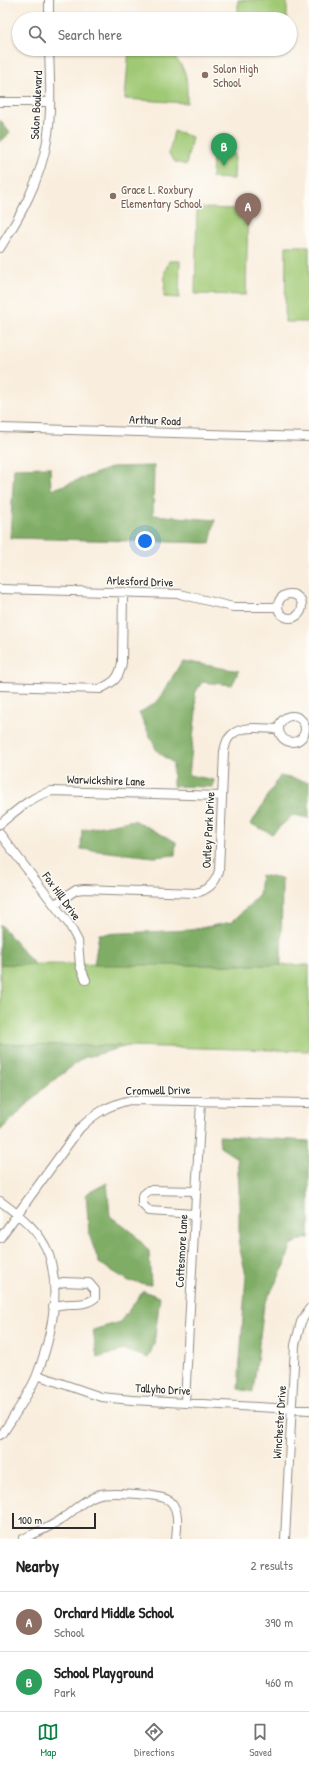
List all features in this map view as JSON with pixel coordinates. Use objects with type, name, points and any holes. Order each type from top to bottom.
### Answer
[{"type":"street","points":[[49,0],[49,12]]},
{"type":"street","name":"Solon Boulevard","points":[[0,248],[24,209],[33,188],[47,141],[50,102],[50,56]]},
{"type":"street","points":[[0,102],[50,102]]},
{"type":"street","name":"Arthur Road","points":[[0,428],[309,436]]},
{"type":"street","name":"Arlesford Drive","points":[[0,589],[188,595],[240,608],[278,607]]},
{"type":"street","points":[[0,686],[100,689],[112,683],[120,674],[122,663],[123,592]]},
{"type":"street","name":"Outley Park Drive","points":[[55,904],[76,890],[84,889],[195,893],[203,891],[216,881],[219,871],[224,751],[227,739],[234,732],[244,728],[279,729]]},
{"type":"street","name":"Warwickshire Lane","points":[[0,824],[32,799],[43,793],[52,791],[222,796]]},
{"type":"street","name":"Fox Hill Drive","points":[[0,834],[55,904],[78,941],[80,966],[86,980]]},
{"type":"street","name":"Cromwell Drive","points":[[0,1238],[80,1128],[104,1108],[130,1100],[309,1103]]},
{"type":"street","name":"Cottesmore Lane","points":[[185,1402],[201,1101]]},
{"type":"street","points":[[194,1214],[149,1211],[142,1204],[142,1196],[149,1190],[196,1191]]},
{"type":"street","points":[[0,1202],[18,1214],[34,1230],[49,1254],[55,1285],[51,1331],[37,1375],[18,1410],[3,1433],[0,1435]]},
{"type":"street","points":[[53,1307],[59,1305],[88,1304],[95,1298],[96,1290],[89,1283],[63,1282],[55,1285]]},
{"type":"street","name":"Winchester Drive","points":[[285,1539],[297,1333],[309,1308]]},
{"type":"street","name":"Tallyho Drive","points":[[37,1375],[101,1397],[309,1410]]},
{"type":"street","points":[[23,1539],[60,1520],[79,1505],[97,1494],[107,1493],[159,1496],[169,1500],[175,1508],[177,1519],[176,1539]]},
{"type":"green space","points":[[238,0],[287,0],[287,12],[238,12]]},
{"type":"green space","points":[[128,56],[173,56],[179,62],[186,78],[187,103],[125,99]]},
{"type":"green space","points":[[0,120],[10,133],[0,142]]},
{"type":"green space","points":[[174,131],[192,137],[186,165],[175,162],[169,154]]},
{"type":"green space","points":[[213,153],[235,154],[234,179],[212,178]]},
{"type":"green space","points":[[197,208],[248,209],[246,295],[195,294]]},
{"type":"green space","points":[[286,246],[309,246],[309,322],[285,322]]},
{"type":"green space","points":[[169,261],[180,261],[179,298],[164,297],[165,271]]},
{"type":"green space","points":[[154,466],[153,515],[215,520],[210,543],[10,538],[14,468],[50,467],[51,490],[113,467]]},
{"type":"green space","points":[[182,661],[239,671],[232,685],[202,682],[195,693],[196,711],[189,775],[214,780],[213,787],[173,786],[173,763],[157,751],[139,713],[158,701]]},
{"type":"green space","points":[[280,776],[309,782],[309,818],[293,815],[272,834],[251,824]]},
{"type":"green space","points":[[134,820],[176,842],[175,855],[154,857],[81,849],[82,830]]},
{"type":"green space","points":[[261,875],[282,879],[281,965],[94,965],[99,934],[190,930],[232,922],[259,895]]},
{"type":"green space","points":[[0,924],[35,965],[0,964]]},
{"type":"green space","points":[[0,964],[309,965],[309,1051],[0,1044]]},
{"type":"green space","points":[[0,1044],[128,1046],[83,1058],[45,1087],[0,1131]]},
{"type":"green space","points":[[219,1136],[309,1141],[309,1238],[291,1245],[285,1265],[264,1305],[253,1392],[238,1389],[246,1275],[239,1245],[239,1187],[237,1158],[220,1147]]},
{"type":"green space","points":[[107,1183],[110,1216],[134,1234],[149,1251],[151,1285],[129,1281],[99,1263],[89,1234],[86,1194]]},
{"type":"green space","points":[[143,1291],[160,1297],[154,1344],[148,1358],[124,1350],[97,1358],[93,1330],[120,1322]]},
{"type":"place","name":"Solon High School","points":[[205,75]]},
{"type":"place","name":"School Playground","points":[[224,166]]},
{"type":"place","name":"Grace L. Roxbury Elementary School","points":[[113,196]]},
{"type":"place","name":"Orchard Middle School","points":[[248,226]]}]
